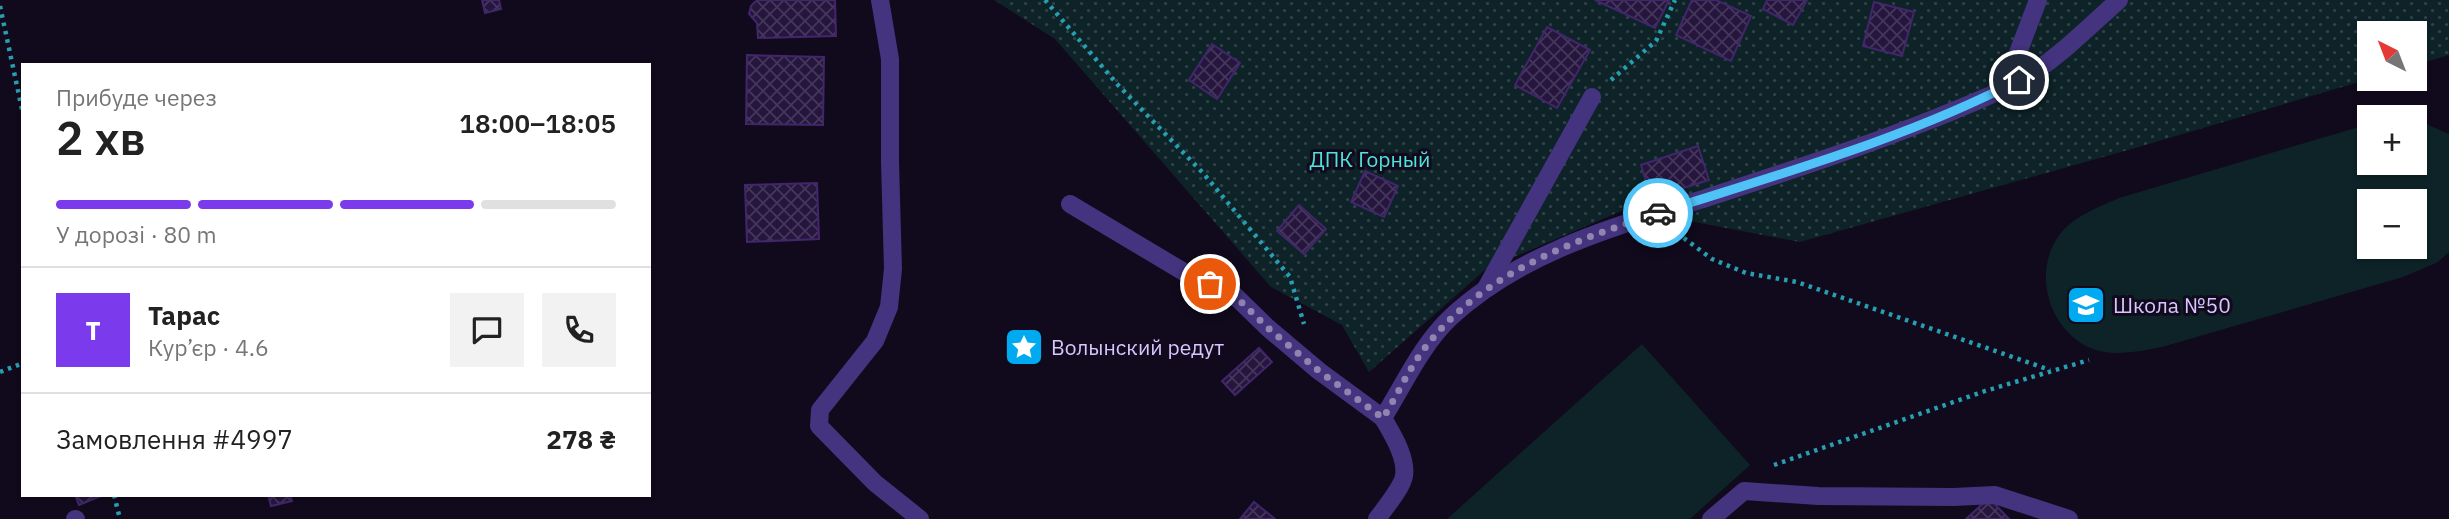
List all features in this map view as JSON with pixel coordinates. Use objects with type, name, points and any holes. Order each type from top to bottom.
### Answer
[{"type":"street","points":[[880,0],[890,59],[893,269],[889,307],[875,341],[820,410],[819,426],[875,483],[920,519]]},
{"type":"street","points":[[2005,87],[2038,0]]},
{"type":"street","points":[[1383,418],[1425,347],[1450,318],[1486,288],[1514,271],[1598,232],[1889,136],[1983,99],[2033,72],[2119,0]]},
{"type":"street","points":[[1486,288],[1592,97]]},
{"type":"street","points":[[1070,204],[1189,275],[1231,292],[1319,371],[1383,418],[1399,446],[1404,476],[1377,519]]},
{"type":"street","points":[[1711,519],[1744,491],[1818,496],[1995,495],[2069,519]]},
{"type":"path","points":[[1045,0],[1118,85],[1203,173],[1290,277],[1319,371]]},
{"type":"path","points":[[1592,97],[1656,41],[1675,0]]},
{"type":"path","points":[[0,6],[21,105]]},
{"type":"path","points":[[1662,212],[1678,235],[1712,259],[1746,272],[1797,282],[2050,370]]},
{"type":"path","points":[[1775,465],[2050,370],[2089,360]]},
{"type":"path","points":[[0,372],[21,364]]},
{"type":"path","points":[[114,497],[120,519]]},
{"type":"green space","name":"ДПК Горный","points":[[994,0],[2449,0],[2449,55],[2427,61],[2427,21],[2357,21],[2357,83],[1800,242],[1626,209],[1486,269],[1369,372],[1342,325],[1271,287],[1055,39]]},
{"type":"green space","points":[[2427,124],[2449,134],[2449,252],[2438,262],[2403,277],[2162,347],[2109,353],[2078,341],[2065,329],[2049,299],[2047,266],[2051,249],[2066,228],[2080,217],[2119,198],[2357,128],[2357,175],[2427,175]]},
{"type":"green space","points":[[1642,344],[1750,465],[1690,519],[1447,519]]},
{"type":"building","points":[[482,0],[499,0],[501,9],[485,13]]},
{"type":"building","points":[[757,0],[835,0],[836,36],[758,38],[757,23],[749,14],[751,6]]},
{"type":"building","points":[[1595,0],[1669,0],[1655,28]]},
{"type":"building","points":[[1692,0],[1716,0],[1751,16],[1731,61],[1676,35]]},
{"type":"building","points":[[1767,0],[1807,0],[1793,25],[1763,9]]},
{"type":"building","points":[[1874,2],[1914,12],[1902,56],[1863,46]]},
{"type":"building","points":[[1547,27],[1590,50],[1557,108],[1515,85]]},
{"type":"building","points":[[1212,44],[1240,63],[1217,99],[1189,80]]},
{"type":"building","points":[[747,55],[824,57],[823,125],[746,124]]},
{"type":"building","points":[[1698,146],[1709,180],[1651,198],[1641,165]]},
{"type":"building","points":[[1365,171],[1398,186],[1384,217],[1351,202]]},
{"type":"building","points":[[817,183],[819,239],[747,242],[745,185]]},
{"type":"building","points":[[1299,205],[1326,229],[1304,254],[1277,231]]},
{"type":"building","points":[[1259,348],[1272,362],[1235,395],[1222,381]]},
{"type":"building","points":[[76,497],[99,497],[79,505]]},
{"type":"building","points":[[269,497],[291,497],[292,501],[271,506]]},
{"type":"building","points":[[1989,498],[2009,519],[1966,519]]},
{"type":"building","points":[[1254,502],[1275,519],[1240,519]]},
{"type":"way so far","points":[[1210,284],[1231,292],[1319,371],[1383,418],[1425,347],[1450,318],[1486,288],[1560,248],[1598,232],[1658,213]]},
{"type":"place","name":"Школа №50","points":[[2086,305]]},
{"type":"place","name":"Волынский редут","points":[[1024,347]]},
{"type":"route","points":[[1658,213],[1889,136],[1983,99],[2019,80]]}]
